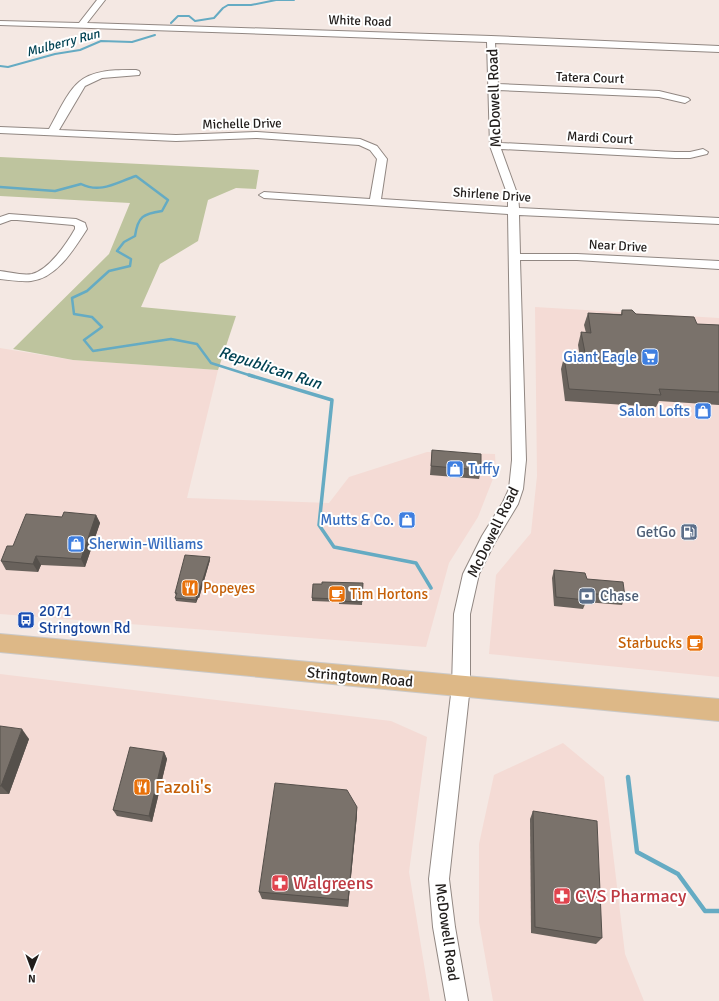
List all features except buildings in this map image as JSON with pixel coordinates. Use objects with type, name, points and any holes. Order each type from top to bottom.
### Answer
[{"type":"main road","name":"Stringtown Road","points":[[0,643],[719,710]]},
{"type":"street","points":[[82,25],[92,10],[102,0]]},
{"type":"street","name":"White Road","points":[[0,23],[719,49]]},
{"type":"street","name":"McDowell Road","points":[[458,1001],[444,927],[439,879],[461,686],[462,614],[471,574],[488,540],[510,504],[516,489],[518,476],[513,211],[511,189],[498,159],[495,146],[492,40]]},
{"type":"street","points":[[52,133],[81,85],[91,79],[105,74],[136,73]]},
{"type":"street","name":"Tatera Court","points":[[493,87],[659,94],[685,100]]},
{"type":"street","name":"Michelle Drive","points":[[0,130],[188,139],[257,135],[360,142],[375,149],[380,154],[382,159],[375,201]]},
{"type":"street","name":"Mardi Court","points":[[495,146],[676,155],[690,155],[703,152]]},
{"type":"street","name":"Shirlene Drive","points":[[264,195],[513,211],[719,221]]},
{"type":"street","points":[[0,221],[9,217],[17,217],[76,222],[81,225],[81,230],[50,269],[43,274],[33,277],[0,275]]},
{"type":"street","name":"Near Drive","points":[[515,257],[577,257],[719,265]]},
{"type":"shaded area","points":[[535,307],[719,318],[719,677],[489,654],[496,575],[531,533],[537,476]]},
{"type":"shaded area","points":[[0,348],[73,360],[218,370],[187,498],[329,503],[349,477],[427,452],[495,454],[496,471],[478,517],[449,563],[426,647],[0,614]]},
{"type":"shaded area","points":[[0,674],[391,721],[427,737],[409,872],[430,1001],[0,1001]]},
{"type":"shaded area","points":[[563,743],[604,777],[625,954],[644,1001],[493,1001],[479,922],[479,844],[494,775]]},
{"type":"green space","points":[[0,157],[259,170],[256,189],[236,188],[208,200],[198,241],[160,264],[141,307],[236,316],[218,370],[73,360],[13,349],[109,254],[130,203],[0,196]]},
{"type":"waterway","name":"Mulberry Run","points":[[171,23],[178,16],[189,16],[195,21],[214,18],[223,8],[228,5],[251,5],[276,0],[294,0]]},
{"type":"waterway","name":"Mulberry Run","points":[[0,66],[8,67],[55,54],[80,50],[101,41],[132,42],[155,35]]},
{"type":"waterway","name":"Republican Run","points":[[0,187],[55,191],[81,184],[95,188],[116,184],[136,176],[168,200],[162,211],[150,213],[142,217],[136,229],[135,236],[124,242],[117,251],[131,259],[130,266],[109,271],[87,291],[72,298],[74,314],[92,317],[102,327],[84,340],[93,351],[171,339],[197,344],[211,363],[252,376]]},
{"type":"waterway","name":"Republican Run","points":[[249,375],[332,400],[319,525],[334,547],[416,563],[431,588]]},
{"type":"waterway","name":"Republican Run","points":[[628,777],[637,852],[678,874],[705,911],[719,911]]},
{"type":"place","name":"Giant Eagle","points":[[650,357]]},
{"type":"place","name":"Salon Lofts","points":[[703,411]]},
{"type":"place","name":"Tuffy","points":[[455,469]]},
{"type":"place","name":"Mutts & Co.","points":[[407,520]]},
{"type":"place","name":"GetGo","points":[[689,532]]},
{"type":"place","name":"Sherwin-Williams","points":[[76,544]]},
{"type":"place","name":"Popeyes","points":[[190,588]]},
{"type":"place","name":"Tim Hortons","points":[[337,594]]},
{"type":"place","name":"Chase","points":[[587,596]]},
{"type":"place","name":"2071 Stringtown Rd","points":[[26,620]]},
{"type":"place","name":"Starbucks","points":[[695,643]]},
{"type":"place","name":"Fazoli's","points":[[142,787]]},
{"type":"place","name":"Walgreens","points":[[280,883]]},
{"type":"place","name":"CVS Pharmacy","points":[[562,896]]}]
